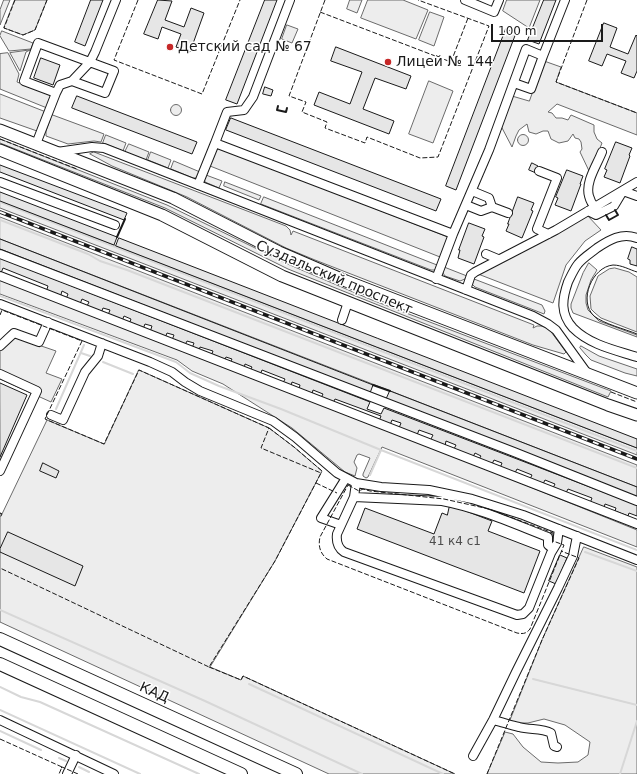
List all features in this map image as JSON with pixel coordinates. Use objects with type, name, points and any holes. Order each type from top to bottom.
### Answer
[{"type":"highway","name":"КАД","points":[[0,639],[296,774]]},
{"type":"highway","points":[[0,664],[241,774]]},
{"type":"main road","name":"Суздальский проспект","points":[[0,130],[173,198],[279,252],[346,281],[637,393]]},
{"type":"main road","name":"Суздальский проспект","points":[[0,150],[155,212],[282,276],[637,415]]},
{"type":"street","points":[[36,144],[60,85],[72,81],[90,62],[96,52],[116,0]]},
{"type":"street","points":[[198,185],[227,112],[244,110],[253,97],[290,0]]},
{"type":"street","points":[[465,0],[494,12],[498,0]]},
{"type":"street","points":[[514,83],[531,89],[565,0]]},
{"type":"street","points":[[56,93],[24,81],[38,43],[114,71],[106,93],[72,81]]},
{"type":"street","points":[[436,279],[472,192],[526,49],[544,56]]},
{"type":"street","points":[[215,143],[454,234]]},
{"type":"street","points":[[57,152],[92,147],[104,148],[532,316],[556,330],[586,373]]},
{"type":"street","points":[[602,152],[589,182],[588,188],[591,209],[596,215],[614,206],[623,191],[637,182]]},
{"type":"street","points":[[539,171],[557,178],[537,229],[548,234]]},
{"type":"street","points":[[0,182],[115,225]]},
{"type":"street","points":[[623,191],[637,196]]},
{"type":"street","points":[[472,192],[489,198],[492,207]]},
{"type":"street","points":[[466,205],[482,211],[492,207],[508,213]]},
{"type":"street","points":[[466,290],[475,272],[548,234],[591,209]]},
{"type":"street","points":[[637,238],[621,236],[610,239],[586,256],[572,272],[563,301],[563,310],[567,319],[572,327],[580,334],[590,341],[637,357]]},
{"type":"street","points":[[0,254],[637,501]]},
{"type":"street","points":[[486,254],[498,259]]},
{"type":"street","points":[[0,276],[637,524]]},
{"type":"street","points":[[342,320],[348,302]]},
{"type":"street","points":[[0,304],[150,362],[172,372],[200,391],[273,421],[295,437],[329,466],[356,483],[381,487],[429,490],[472,499],[523,515],[637,560]]},
{"type":"street","points":[[0,346],[14,333],[39,342],[48,322]]},
{"type":"street","points":[[51,415],[63,420],[85,372],[98,356],[102,343]]},
{"type":"street","points":[[0,374],[37,391],[0,471]]},
{"type":"street","points":[[341,525],[321,518],[346,478]]},
{"type":"street","points":[[356,483],[354,497],[336,539],[340,549],[344,552],[517,615],[523,614],[529,608],[553,549],[558,542],[559,529]]},
{"type":"street","points":[[354,497],[442,501],[453,503],[496,517],[548,537],[548,545],[553,549]]},
{"type":"street","points":[[473,756],[493,720],[558,588],[573,556],[577,536]]},
{"type":"street","points":[[0,720],[76,755],[99,771],[114,774]]},
{"type":"street","points":[[493,720],[534,730],[546,730],[551,733],[554,746],[558,747]]},
{"type":"street","points":[[67,774],[76,755]]},
{"type":"shaded area","points":[[4,0],[10,0],[0,25],[0,10]]},
{"type":"shaded area","points":[[15,0],[47,0],[35,30],[23,35],[4,28]]},
{"type":"shaded area","points":[[350,0],[362,0],[357,13],[347,9]]},
{"type":"shaded area","points":[[368,0],[403,0],[428,10],[416,39],[361,18]]},
{"type":"shaded area","points":[[507,0],[540,0],[529,28],[503,11]]},
{"type":"shaded area","points":[[430,12],[444,17],[434,46],[419,40]]},
{"type":"shaded area","points":[[287,25],[298,29],[292,43],[282,39]]},
{"type":"shaded area","points":[[2,31],[33,43],[31,49],[9,51],[0,36]]},
{"type":"shaded area","points":[[30,50],[26,52],[20,71],[10,53]]},
{"type":"shaded area","points":[[8,53],[19,74],[17,82],[52,96],[47,108],[0,89],[0,54]]},
{"type":"shaded area","points":[[544,61],[561,67],[556,82],[637,113],[637,135],[557,104],[548,112],[552,113],[556,118],[568,120],[571,115],[594,125],[594,132],[597,139],[602,143],[590,173],[580,152],[582,149],[581,142],[579,139],[575,138],[573,134],[568,141],[559,143],[551,139],[548,131],[543,131],[536,134],[529,132],[527,124],[519,130],[512,147],[501,126],[512,96],[529,101]]},
{"type":"shaded area","points":[[429,81],[453,91],[433,143],[409,134]]},
{"type":"shaded area","points":[[0,94],[46,112],[37,131],[0,118]]},
{"type":"shaded area","points":[[176,104],[180,106],[182,110],[180,114],[176,116],[172,114],[170,110],[172,106]]},
{"type":"shaded area","points":[[50,114],[104,134],[101,142],[94,141],[68,144],[46,136]]},
{"type":"shaded area","points":[[523,134],[527,136],[529,140],[527,144],[523,146],[519,144],[517,140],[519,136]]},
{"type":"shaded area","points":[[106,135],[126,143],[123,151],[103,143]]},
{"type":"shaded area","points":[[0,139],[167,205],[290,265],[372,300],[611,391],[608,397],[288,269],[165,208],[0,143]]},
{"type":"shaded area","points":[[129,144],[149,152],[146,160],[125,152]]},
{"type":"shaded area","points":[[217,147],[448,237],[440,257],[210,166]]},
{"type":"shaded area","points":[[94,152],[286,226],[290,230],[291,235],[293,231],[534,325],[533,328],[537,326],[544,326],[549,329],[566,352],[564,354],[533,345],[286,248],[187,197],[112,166],[90,154]]},
{"type":"shaded area","points":[[151,152],[171,160],[168,168],[148,160]]},
{"type":"shaded area","points":[[174,161],[200,172],[197,178],[193,178],[171,169]]},
{"type":"shaded area","points":[[206,175],[222,181],[219,188],[205,182],[204,178]]},
{"type":"shaded area","points":[[225,182],[261,196],[259,200],[224,186]]},
{"type":"shaded area","points":[[264,197],[437,265],[435,270],[431,270],[261,204]]},
{"type":"shaded area","points":[[0,201],[637,448],[637,455],[0,208]]},
{"type":"shaded area","points":[[587,215],[601,230],[585,241],[566,265],[553,303],[478,274]]},
{"type":"shaded area","points":[[0,217],[637,465],[637,487],[0,239]]},
{"type":"shaded area","points":[[589,263],[597,270],[591,280],[586,295],[588,310],[599,321],[637,335],[637,337],[573,313],[571,304],[583,273]]},
{"type":"shaded area","points":[[444,267],[467,276],[465,279],[460,281],[445,276],[443,273]]},
{"type":"shaded area","points":[[615,268],[629,272],[637,277],[637,332],[601,318],[591,309],[590,296],[598,276],[609,269]]},
{"type":"shaded area","points":[[0,279],[637,530],[637,547],[382,447],[368,477],[366,478],[363,474],[370,458],[359,454],[354,462],[357,468],[355,476],[345,472],[292,428],[223,384],[192,371],[177,360],[0,294]]},
{"type":"shaded area","points":[[474,279],[542,305],[545,311],[544,314],[475,287],[472,284]]},
{"type":"shaded area","points":[[9,335],[56,351],[46,373],[62,379],[51,402],[0,379],[0,341]]},
{"type":"shaded area","points":[[581,346],[599,356],[637,369],[637,376],[591,360],[580,348]]},
{"type":"shaded area","points":[[139,370],[269,428],[322,471],[275,561],[210,667],[241,680],[243,676],[455,774],[329,774],[0,622],[0,513],[2,514],[47,420],[104,444]]},
{"type":"shaded area","points":[[584,547],[637,567],[637,774],[487,774],[505,732],[513,734],[523,747],[541,762],[578,762],[588,755],[590,742],[565,725],[544,719],[528,723],[516,723],[510,720],[542,640]]},
{"type":"building","points":[[91,0],[103,0],[85,46],[75,42]]},
{"type":"building","points":[[158,0],[172,1],[165,20],[184,27],[191,8],[204,13],[190,52],[176,47],[181,34],[162,27],[158,39],[144,34]]},
{"type":"building","points":[[265,0],[277,0],[237,104],[226,100]]},
{"type":"building","points":[[544,0],[556,0],[539,44],[528,40]]},
{"type":"building","points":[[604,23],[617,28],[610,47],[628,54],[636,35],[637,36],[637,71],[634,78],[621,73],[626,61],[607,54],[602,66],[589,61]]},
{"type":"building","points":[[506,29],[516,33],[456,190],[446,186]]},
{"type":"building","points":[[336,47],[411,76],[406,89],[375,78],[363,109],[394,121],[389,134],[314,105],[319,92],[350,104],[362,72],[331,61]]},
{"type":"building","points":[[41,58],[60,65],[53,85],[34,78]]},
{"type":"building","points":[[265,87],[273,90],[271,96],[263,94]]},
{"type":"building","points":[[77,96],[197,142],[192,154],[72,108]]},
{"type":"building","points":[[231,118],[441,199],[436,211],[226,130]]},
{"type":"building","points":[[616,142],[632,148],[620,183],[604,177],[607,170],[605,169]]},
{"type":"building","points":[[532,163],[538,166],[536,173],[529,170]]},
{"type":"building","points":[[0,165],[127,213],[124,220],[0,172]]},
{"type":"building","points":[[567,170],[583,176],[571,211],[555,205],[558,198],[556,197]]},
{"type":"building","points":[[0,192],[117,237],[114,245],[0,201]]},
{"type":"building","points":[[518,197],[534,203],[531,210],[533,211],[522,238],[506,231]]},
{"type":"building","points":[[469,223],[485,229],[482,236],[484,237],[474,264],[458,258],[459,250]]},
{"type":"building","points":[[119,238],[637,439],[637,448],[116,246]]},
{"type":"building","points":[[0,239],[373,385],[370,393],[0,249]]},
{"type":"building","points":[[632,247],[637,249],[637,266],[630,264],[630,260],[628,259]]},
{"type":"building","points":[[0,258],[370,402],[367,409],[381,414],[384,408],[637,505],[637,516],[629,513],[628,516],[615,511],[616,508],[605,504],[604,508],[590,503],[592,498],[568,489],[566,493],[553,488],[555,484],[545,480],[543,484],[530,479],[532,475],[517,469],[515,473],[500,468],[502,463],[494,460],[492,464],[479,459],[481,456],[475,453],[473,457],[454,449],[456,445],[446,441],[445,446],[430,441],[433,435],[419,430],[417,435],[399,428],[401,423],[392,420],[390,425],[379,421],[381,416],[335,399],[333,403],[321,398],[323,394],[313,390],[312,394],[299,389],[300,385],[292,382],[291,386],[283,383],[285,379],[262,370],[260,375],[250,371],[252,367],[245,364],[244,369],[230,363],[232,359],[226,357],[224,361],[211,356],[213,351],[200,347],[199,351],[192,348],[194,343],[187,341],[185,345],[172,340],[174,335],[167,333],[165,338],[150,332],[152,326],[145,324],[143,329],[129,324],[131,319],[124,316],[122,321],[108,315],[110,310],[103,308],[101,313],[86,308],[89,302],[82,299],[80,304],[66,299],[68,294],[62,291],[60,298],[46,292],[48,286],[3,268],[0,273]]},
{"type":"building","points":[[0,383],[27,395],[0,457]]},
{"type":"building","points":[[390,391],[637,487],[637,497],[386,400]]},
{"type":"building","points":[[43,463],[59,471],[56,478],[40,471]]},
{"type":"building","points":[[450,505],[492,521],[488,531],[540,551],[524,593],[357,529],[365,508],[434,534],[442,513],[447,515]]},
{"type":"building","points":[[8,532],[83,566],[75,586],[0,552]]},
{"type":"building","points":[[560,555],[567,558],[556,584],[549,581]]},
{"type":"waterway","points":[[0,202],[637,451]]},
{"type":"waterway","points":[[0,220],[88,254],[100,261],[127,270],[637,468]]},
{"type":"waterway","points":[[0,296],[176,362],[190,373],[219,386],[281,409],[381,450],[637,550]]},
{"type":"waterway","points":[[56,409],[84,345]]},
{"type":"waterway","points":[[81,353],[90,356]]},
{"type":"waterway","points":[[103,362],[133,374]]},
{"type":"waterway","points":[[370,475],[381,450]]},
{"type":"waterway","points":[[585,552],[637,571]]},
{"type":"waterway","points":[[0,610],[205,701],[362,774]]},
{"type":"waterway","points":[[533,679],[637,705]]},
{"type":"waterway","points":[[249,684],[443,774]]},
{"type":"waterway","points":[[0,687],[21,697],[40,702],[199,774]]},
{"type":"waterway","points":[[0,710],[140,774]]},
{"type":"waterway","points":[[620,774],[637,721]]},
{"type":"waterway","points":[[0,731],[41,750]]},
{"type":"waterway","points":[[59,758],[66,761]]},
{"type":"waterway","points":[[79,767],[89,772]]},
{"type":"tram line","points":[[637,272],[616,265],[605,267],[594,278],[587,294],[589,310],[594,316],[609,324],[637,334]]},
{"type":"railway","points":[[0,212],[637,459]]},
{"type":"fence","points":[[15,0],[4,28],[23,35],[35,30],[47,0]]},
{"type":"fence","points":[[138,0],[114,60],[202,94],[240,0]]},
{"type":"fence","points":[[325,0],[289,96],[306,102],[302,112],[327,122],[325,128],[365,143],[367,137],[420,158],[438,157],[489,26],[418,0]]},
{"type":"fence","points":[[587,0],[556,82],[637,113]]},
{"type":"fence","points":[[320,12],[451,62],[468,18]]},
{"type":"fence","points":[[0,139],[77,169]]},
{"type":"fence","points":[[0,315],[2,310],[82,341],[45,419],[104,444],[139,370],[269,428],[261,448],[321,473],[275,561],[209,667],[0,568]]},
{"type":"fence","points":[[611,392],[637,402]]},
{"type":"fence","points":[[269,428],[322,471],[321,473]]},
{"type":"fence","points":[[316,483],[337,493]]},
{"type":"fence","points":[[348,485],[359,491],[363,489],[444,499],[489,509],[553,533],[553,541],[564,545],[530,629],[521,634],[517,633],[327,559],[320,549],[320,537],[348,485]]},
{"type":"fence","points":[[0,513],[2,514],[0,518]]},
{"type":"fence","points":[[487,774],[542,640],[579,558],[561,551]]},
{"type":"fence","points":[[209,667],[241,680],[243,676],[455,774]]},
{"type":"fence","points":[[0,739],[62,767],[59,774]]},
{"type":"fence","points":[[61,768],[62,767],[78,774]]},
{"type":"wall","points":[[278,106],[277,110],[286,112],[287,108]]},
{"type":"wall","points":[[606,215],[609,220],[618,215],[615,210]]},
{"type":"wall","points":[[117,237],[125,219]]},
{"type":"wall","points":[[373,385],[390,391]]},
{"type":"place","name":"Детский сад № 67","points":[[170,47]]},
{"type":"place","name":"Лицей № 144","points":[[388,62]]}]
